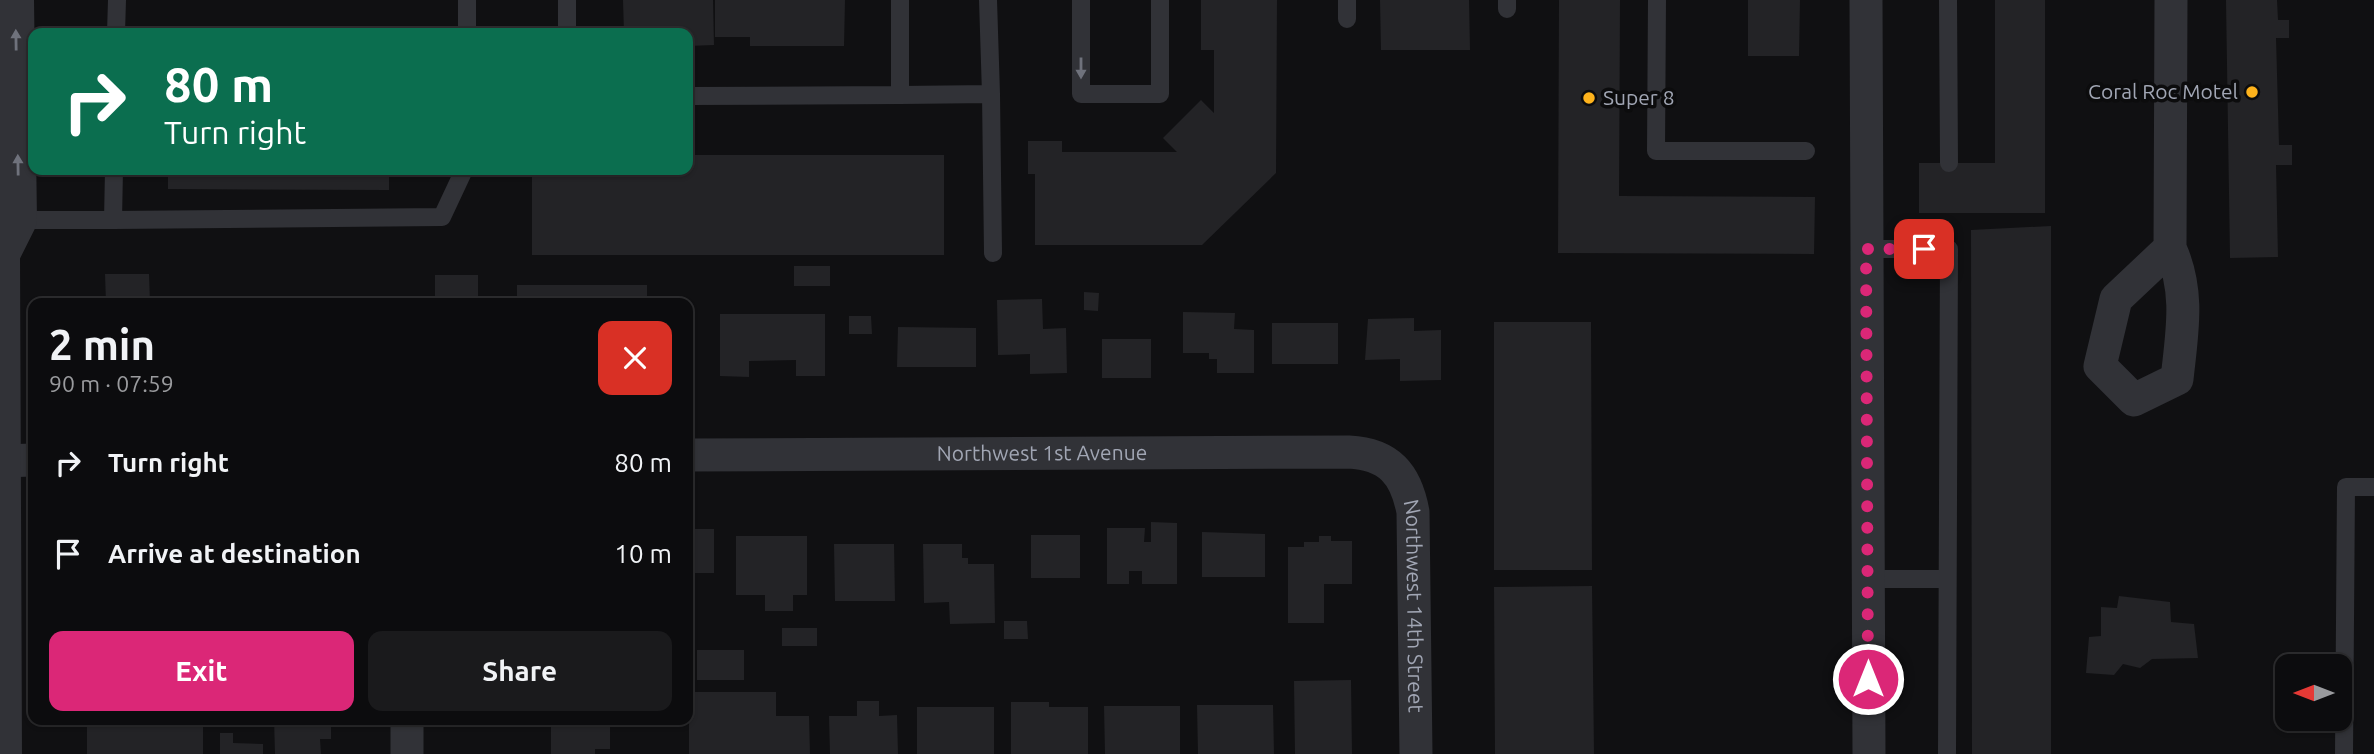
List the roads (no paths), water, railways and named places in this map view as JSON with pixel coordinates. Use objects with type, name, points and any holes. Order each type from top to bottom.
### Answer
[{"type":"street","points":[[3,754],[17,460],[1,388],[15,0]]},
{"type":"street","points":[[1866,0],[1869,754]]},
{"type":"street","points":[[2170,248],[2171,0]]},
{"type":"street","name":"Northwest 1st Avenue","points":[[693,455],[1349,452],[1380,457],[1393,465]]},
{"type":"street","name":"Northwest 14th Street","points":[[1393,465],[1410,496],[1415,528],[1416,754]]},
{"type":"street","points":[[407,725],[407,754]]},
{"type":"lane","points":[[116,28],[117,0]]},
{"type":"lane","points":[[467,0],[467,28]]},
{"type":"lane","points":[[566,28],[567,0]]},
{"type":"lane","points":[[900,0],[900,95]]},
{"type":"lane","points":[[988,0],[993,253]]},
{"type":"lane","points":[[1081,0],[1081,94],[1160,94],[1160,0]]},
{"type":"lane","points":[[1347,0],[1347,19]]},
{"type":"lane","points":[[1657,0],[1656,151],[1806,151]]},
{"type":"lane","points":[[1948,0],[1949,163]]},
{"type":"lane","points":[[693,96],[991,94]]},
{"type":"lane","points":[[113,220],[114,175]]},
{"type":"lane","points":[[5,245],[113,220],[442,217],[462,175]]},
{"type":"lane","points":[[1866,249],[1949,249],[1947,754]]},
{"type":"lane","points":[[2344,754],[2346,487],[2374,486]]},
{"type":"lane","points":[[1868,579],[1947,579]]},
{"type":"place","name":"Coral Roc Motel","points":[[2252,92]]},
{"type":"place","name":"Super 8","points":[[1589,98]]}]
